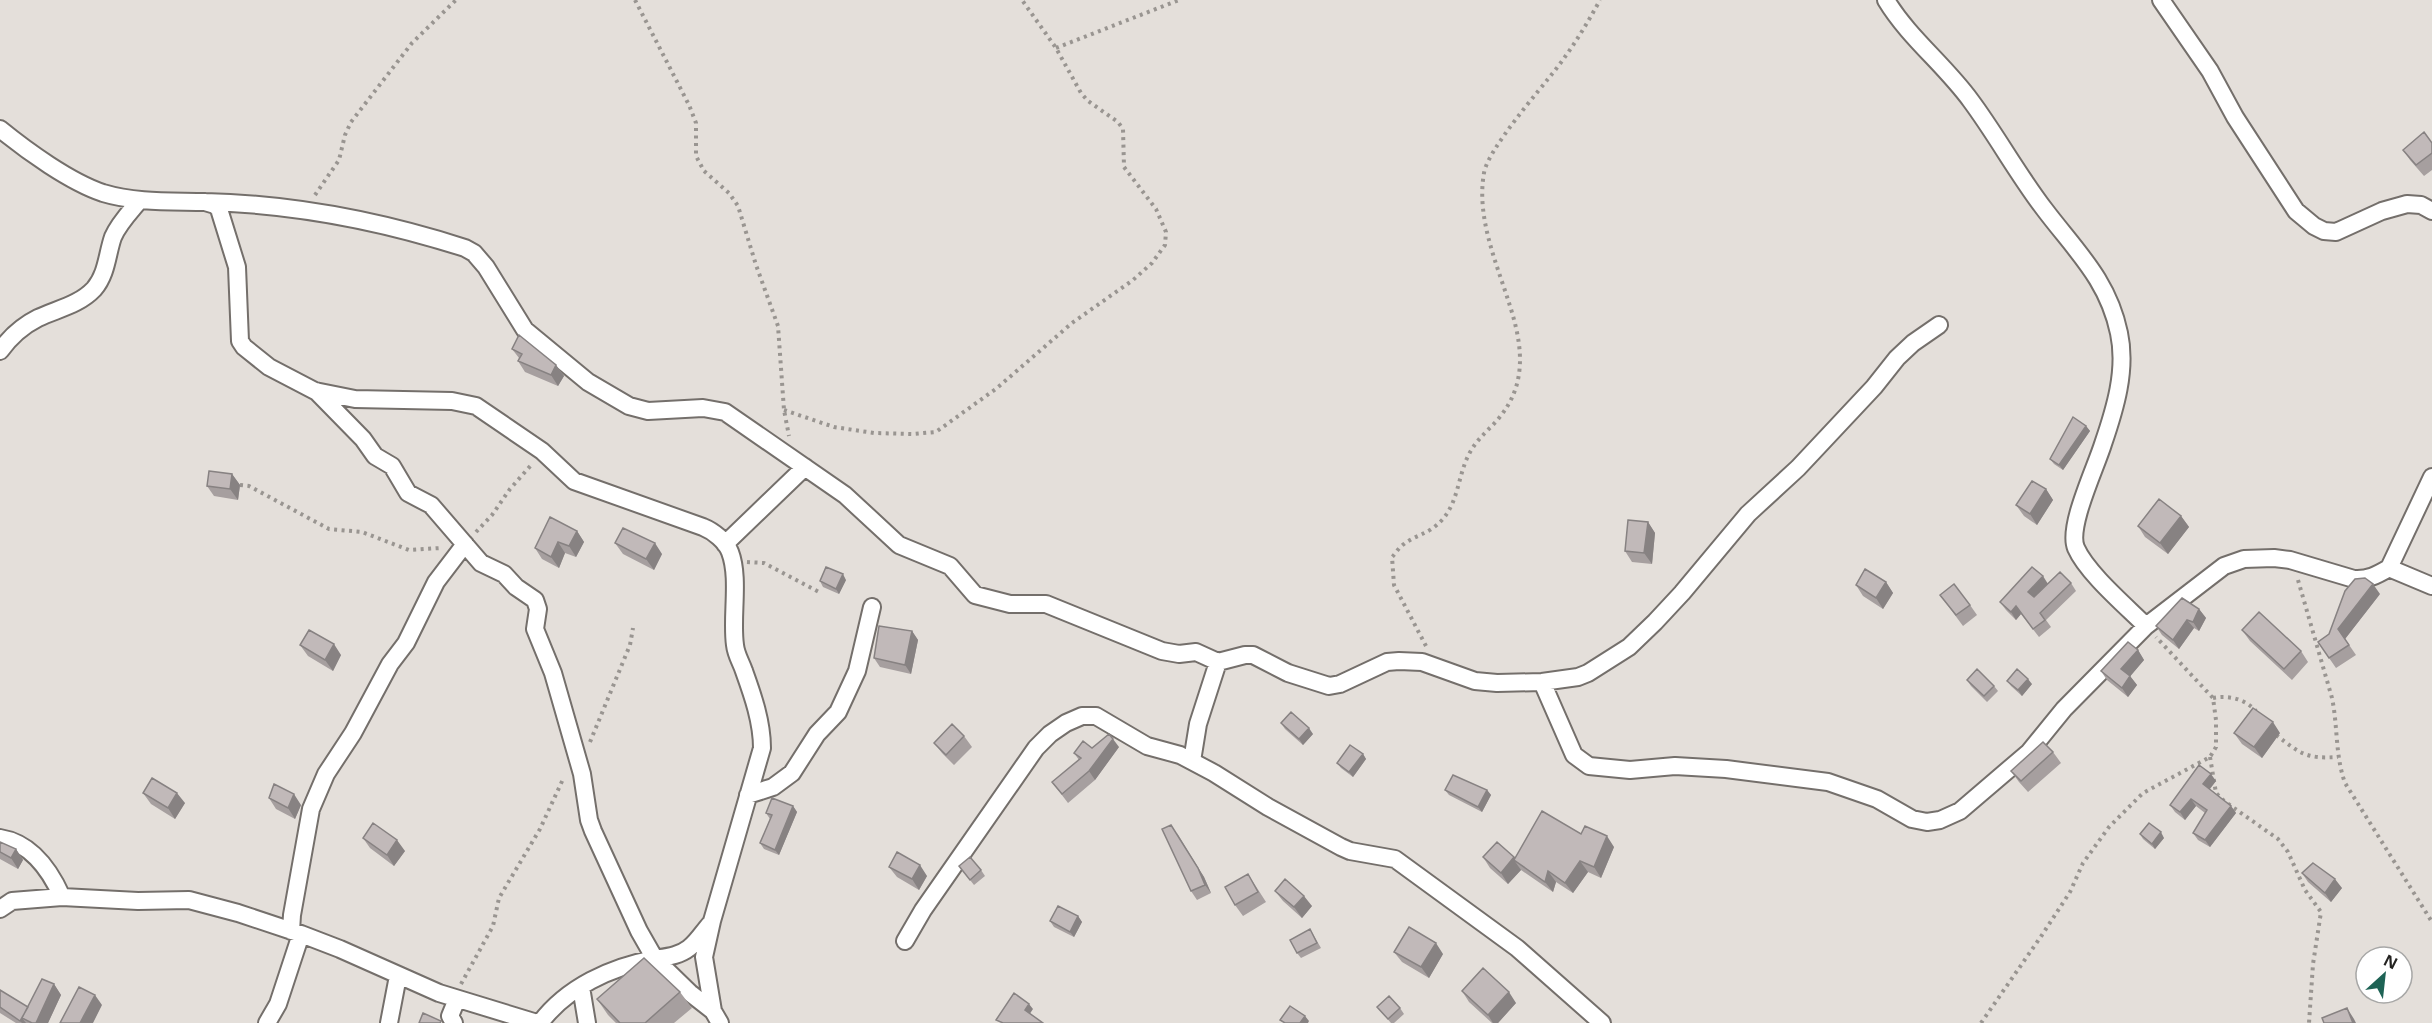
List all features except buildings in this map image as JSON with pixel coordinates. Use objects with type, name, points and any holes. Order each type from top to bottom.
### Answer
[{"type":"street","points":[[1886,0],[1900,21],[1971,100],[2032,194],[2085,259],[2109,297],[2120,334],[2122,369],[2103,445],[2085,492],[2074,541],[2084,561],[2146,626]]},
{"type":"street","points":[[2161,0],[2210,71],[2235,117],[2296,211],[2314,226],[2324,231],[2336,232],[2382,211],[2407,204],[2421,205],[2432,211]]},
{"type":"street","points":[[0,129],[22,147],[79,182],[102,192],[140,200],[285,207],[376,223],[465,248],[474,253],[486,267],[525,330],[588,382],[640,410],[678,411],[703,408],[725,412],[845,495],[899,545],[950,566],[975,595],[1010,604],[1022,602],[1046,604],[1162,651],[1179,654],[1196,652],[1218,662],[1253,655],[1288,673],[1329,686],[1340,684],[1387,662],[1422,662],[1475,681],[1542,682],[1588,673],[1629,647],[1682,593],[1748,514],[1798,468],[1898,358],[1913,343],[1939,325]]},
{"type":"street","points":[[0,351],[12,335],[36,319],[85,298],[96,286],[106,266],[114,236],[125,217],[140,200]]},
{"type":"street","points":[[205,202],[219,209],[234,255],[242,345],[269,367],[315,391],[355,399],[465,402],[483,410],[542,451],[574,481],[711,530],[730,551],[735,643],[753,696],[762,734],[758,769],[748,795],[704,957],[716,1017]]},
{"type":"street","points":[[315,391],[363,440],[375,456],[395,469],[408,494],[429,503],[481,563],[509,578],[516,587],[538,604],[535,629],[553,674],[578,758],[593,831],[639,931],[655,959],[716,1017]]},
{"type":"street","points":[[725,544],[799,462]]},
{"type":"street","points":[[1542,682],[1574,755],[1588,766],[1630,770],[1675,766],[1726,769],[1828,782],[1877,799],[1912,819],[1927,822],[1940,820],[1960,811],[2029,752],[2064,709],[2146,626],[2224,566],[2244,559],[2290,560],[2354,579],[2375,576],[2389,568],[2432,477]]},
{"type":"street","points":[[267,1023],[278,1004],[296,933],[292,915],[311,809],[326,774],[353,733],[390,664],[406,643],[436,582],[465,544]]},
{"type":"street","points":[[2389,568],[2432,586]]},
{"type":"street","points":[[748,795],[773,787],[792,773],[812,741],[838,712],[857,671],[872,607]]},
{"type":"street","points":[[1192,761],[1198,724],[1218,662]]},
{"type":"street","points":[[905,941],[923,910],[987,821],[1023,765],[1050,734],[1066,723],[1082,716],[1096,716],[1147,746],[1180,755],[1192,761],[1268,807],[1341,847],[1401,862],[1517,948],[1602,1023]]},
{"type":"street","points":[[0,838],[18,843],[41,861],[62,897]]},
{"type":"street","points":[[0,909],[12,901],[62,897],[138,902],[189,900],[340,949],[398,976],[456,999],[538,1023],[562,1000],[581,987],[616,970],[688,950],[712,921]]},
{"type":"street","points":[[389,1023],[398,976]]},
{"type":"street","points":[[581,987],[587,1023]]},
{"type":"street","points":[[454,1023],[450,1016],[456,999]]},
{"type":"path","points":[[304,210],[339,160],[345,135],[351,122],[412,43],[456,0]]},
{"type":"path","points":[[635,0],[689,105],[696,123],[696,156],[704,171],[729,193],[738,206],[778,326],[784,410],[799,462]]},
{"type":"path","points":[[784,410],[834,427],[913,434],[936,432],[997,388],[1072,323],[1133,280],[1152,263],[1164,245],[1166,232],[1155,209],[1124,167],[1123,129],[1118,122],[1088,101],[1056,48],[1022,0]]},
{"type":"path","points":[[1056,48],[1179,0]]},
{"type":"path","points":[[1438,668],[1394,585],[1392,557],[1404,544],[1426,534],[1443,519],[1454,499],[1472,449],[1506,409],[1519,386],[1521,366],[1511,309],[1494,257],[1484,214],[1484,171],[1513,124],[1558,67],[1589,22],[1600,0]]},
{"type":"path","points":[[240,485],[249,486],[329,529],[362,532],[401,548],[437,549],[465,544],[492,515],[510,489],[542,451]]},
{"type":"path","points":[[2290,560],[2303,593],[2332,698],[2336,715],[2338,757],[2345,783],[2432,922]]},
{"type":"path","points":[[732,563],[764,563],[819,591]]},
{"type":"path","points":[[1981,1023],[2042,935],[2070,892],[2083,863],[2109,827],[2143,793],[2210,757],[2216,747],[2213,698],[2146,626]]},
{"type":"path","points":[[456,999],[463,977],[493,926],[499,898],[578,758],[630,645],[633,628]]},
{"type":"path","points":[[2213,698],[2225,696],[2240,700],[2254,708],[2260,718]]},
{"type":"path","points":[[2268,729],[2302,754],[2317,758],[2338,757]]},
{"type":"path","points":[[2210,757],[2216,792],[2224,801],[2278,838],[2288,852],[2305,890],[2321,912],[2313,964],[2309,1023]]}]
